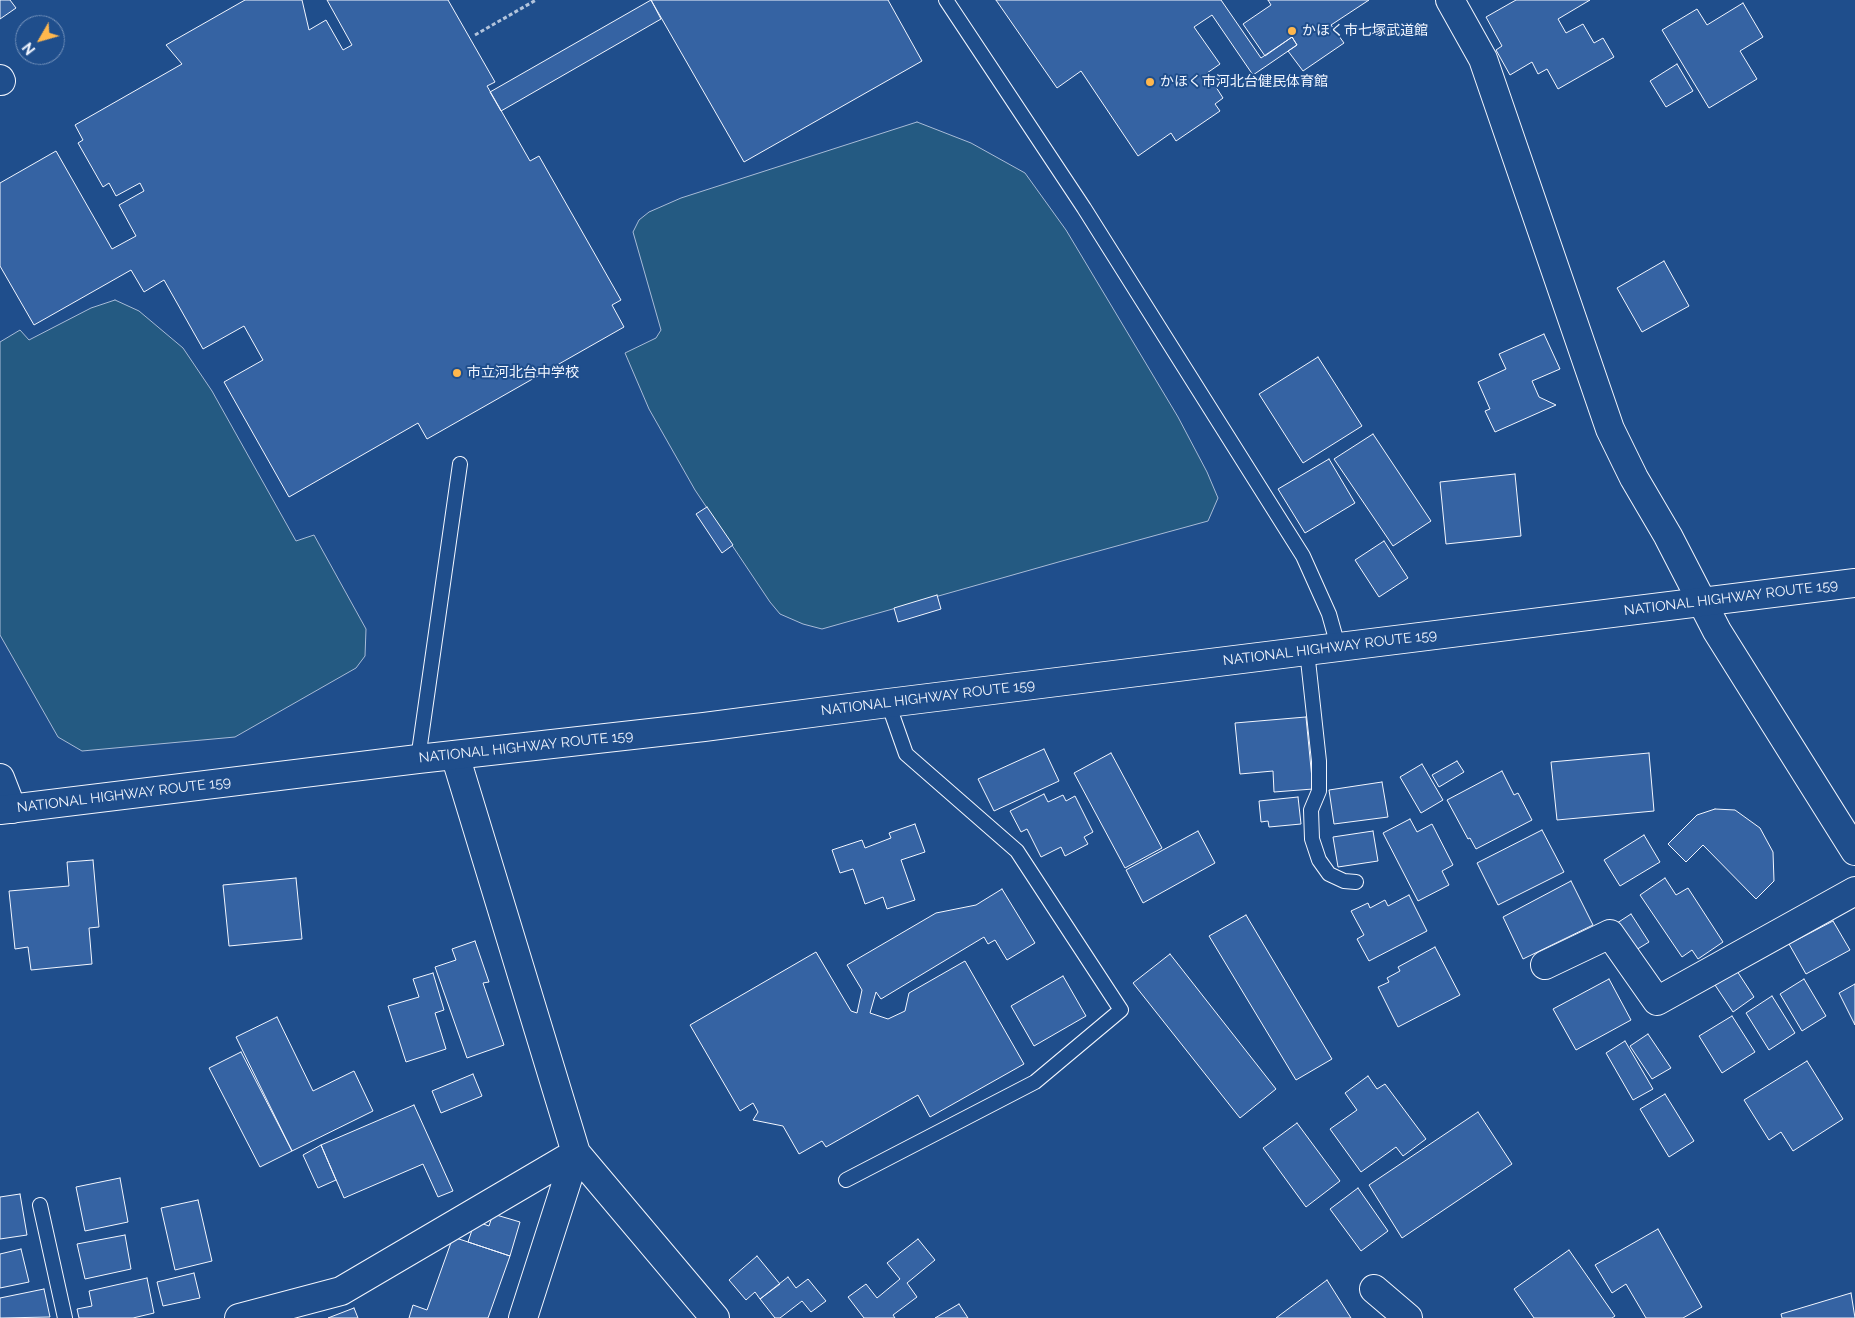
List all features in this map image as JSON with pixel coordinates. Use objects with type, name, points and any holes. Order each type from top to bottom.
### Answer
[{"type":"main road","points":[[1450,0],[1483,59],[1610,429],[1634,478],[1668,536],[1717,631],[1855,851]]},
{"type":"main road","name":"NATIONAL HIGHWAY ROUTE 159","points":[[6,810],[418,759],[704,727],[1338,646],[1855,583]]},
{"type":"main road","points":[[455,755],[576,1153],[715,1318]]},
{"type":"main road","points":[[0,778],[6,810]]},
{"type":"main road","points":[[1546,966],[1610,934],[1657,1001],[1855,892]]},
{"type":"main road","points":[[239,1318],[341,1291],[576,1153]]},
{"type":"main road","points":[[523,1318],[576,1153]]},
{"type":"main road","points":[[1374,1289],[1408,1318]]},
{"type":"lane","points":[[946,0],[1084,208],[1303,556],[1329,614],[1338,646]]},
{"type":"lane","points":[[418,759],[460,464]]},
{"type":"lane","points":[[1307,651],[1319,761],[1319,792],[1311,810],[1312,839],[1319,860],[1329,874],[1344,881],[1356,882]]},
{"type":"lane","points":[[846,1180],[1035,1082],[1121,1010],[1017,852],[906,754],[888,703]]},
{"type":"lane","points":[[40,1204],[64,1318]]},
{"type":"path","points":[[475,35],[536,0]]},
{"type":"shaded area","points":[[917,122],[971,143],[1025,173],[1066,230],[1178,417],[1207,472],[1218,498],[1208,521],[822,629],[803,624],[780,614],[770,602],[695,490],[649,409],[625,353],[656,338],[661,330],[633,232],[639,220],[649,212],[681,198]]},
{"type":"shaded area","points":[[115,300],[139,311],[183,348],[212,391],[296,541],[314,535],[366,629],[365,656],[356,668],[235,737],[82,751],[58,737],[0,635],[0,342],[20,330],[29,340],[91,308]]},
{"type":"building","points":[[0,0],[10,0],[16,8],[0,19]]},
{"type":"building","points":[[245,0],[302,0],[309,30],[326,20],[343,50],[352,45],[327,0],[448,0],[495,82],[487,86],[530,161],[539,156],[621,300],[612,305],[624,327],[427,439],[418,423],[289,497],[224,382],[263,360],[244,326],[203,349],[164,280],[144,292],[131,270],[34,325],[0,266],[0,183],[56,151],[112,249],[136,236],[119,205],[144,191],[140,183],[116,196],[109,183],[103,187],[78,143],[83,140],[75,125],[182,64],[166,45]]},
{"type":"building","points":[[651,0],[888,0],[922,61],[744,162]]},
{"type":"building","points":[[651,0],[661,19],[501,111],[490,92]]},
{"type":"building","name":"かほく市河北台健民体育館","points":[[996,0],[1221,0],[1261,58],[1292,37],[1297,45],[1253,75],[1212,15],[1194,27],[1220,64],[1207,73],[1223,98],[1215,104],[1220,111],[1176,141],[1171,133],[1138,156],[1081,71],[1057,88]]},
{"type":"building","name":"かほく市七塚武道館","points":[[1268,0],[1369,0],[1331,25],[1344,43],[1303,71],[1288,51],[1297,45],[1292,37],[1265,56],[1243,24],[1271,5]]},
{"type":"building","points":[[1516,0],[1590,0],[1558,19],[1566,33],[1583,24],[1594,43],[1603,38],[1614,57],[1558,89],[1547,69],[1538,74],[1532,62],[1510,75],[1496,50],[1502,46],[1486,17]]},
{"type":"building","points":[[1743,3],[1763,37],[1740,51],[1757,79],[1709,108],[1662,30],[1697,9],[1707,25]]},
{"type":"building","points":[[1677,64],[1693,91],[1666,107],[1650,81]]},
{"type":"building","points":[[1664,261],[1689,306],[1642,332],[1617,288]]},
{"type":"building","points":[[1544,334],[1560,369],[1532,381],[1539,397],[1556,405],[1495,432],[1485,411],[1490,409],[1478,382],[1506,369],[1499,354]]},
{"type":"building","points":[[1318,357],[1362,426],[1303,463],[1259,394]]},
{"type":"building","points":[[1373,434],[1431,521],[1393,546],[1334,459]]},
{"type":"building","points":[[1329,459],[1355,503],[1305,533],[1278,489]]},
{"type":"building","points":[[1515,474],[1521,536],[1446,544],[1440,482]]},
{"type":"building","points":[[707,507],[733,545],[722,553],[696,514]]},
{"type":"building","points":[[1384,541],[1408,578],[1379,597],[1355,560]]},
{"type":"building","points":[[937,595],[941,609],[898,622],[894,608]]},
{"type":"building","points":[[1306,717],[1313,789],[1274,792],[1273,771],[1240,774],[1235,723]]},
{"type":"building","points":[[1044,749],[1059,781],[994,811],[978,779]]},
{"type":"building","points":[[1111,753],[1162,848],[1125,868],[1074,773]]},
{"type":"building","points":[[1649,753],[1654,811],[1557,820],[1551,762]]},
{"type":"building","points":[[1457,761],[1464,772],[1439,787],[1432,775]]},
{"type":"building","points":[[1422,764],[1443,800],[1421,813],[1400,777]]},
{"type":"building","points":[[1502,771],[1514,795],[1518,793],[1532,820],[1476,849],[1470,838],[1468,839],[1447,800]]},
{"type":"building","points":[[1382,782],[1388,817],[1334,824],[1329,790]]},
{"type":"building","points":[[1044,794],[1048,802],[1063,795],[1066,801],[1075,796],[1093,832],[1084,837],[1088,844],[1065,856],[1061,847],[1041,857],[1027,829],[1021,832],[1010,811]]},
{"type":"building","points":[[1298,797],[1301,824],[1269,827],[1268,821],[1261,822],[1259,801]]},
{"type":"building","points":[[1715,809],[1735,810],[1760,828],[1773,852],[1774,881],[1756,899],[1703,845],[1686,862],[1668,844],[1697,815]]},
{"type":"building","points":[[1410,819],[1417,832],[1432,824],[1453,865],[1442,871],[1449,885],[1418,901],[1383,833]]},
{"type":"building","points":[[915,824],[925,852],[901,860],[915,900],[887,909],[883,897],[865,904],[853,869],[840,873],[832,850],[862,840],[865,848],[891,838],[889,833]]},
{"type":"building","points":[[1542,830],[1564,872],[1498,905],[1477,863]]},
{"type":"building","points":[[1198,831],[1215,863],[1143,903],[1126,870]]},
{"type":"building","points":[[1373,831],[1378,861],[1338,867],[1333,837]]},
{"type":"building","points":[[1644,835],[1660,862],[1620,886],[1604,860]]},
{"type":"building","points":[[93,860],[99,927],[89,928],[92,964],[31,970],[28,947],[15,949],[9,891],[69,886],[67,862]]},
{"type":"building","points":[[296,878],[302,939],[229,946],[223,885]]},
{"type":"building","points":[[1665,878],[1676,895],[1688,888],[1723,942],[1698,959],[1692,950],[1682,957],[1640,895]]},
{"type":"building","points":[[1571,881],[1593,925],[1523,959],[1503,917]]},
{"type":"building","points":[[1002,889],[1035,943],[1007,960],[995,940],[988,944],[984,937],[881,999],[876,992],[870,1013],[888,1019],[905,1011],[909,993],[965,961],[1024,1064],[930,1117],[918,1095],[826,1147],[822,1141],[799,1154],[783,1126],[753,1120],[758,1112],[753,1103],[740,1111],[690,1025],[816,952],[851,1011],[857,1013],[862,990],[847,965],[936,913],[976,905]]},
{"type":"building","points":[[1409,895],[1427,931],[1369,961],[1357,939],[1364,935],[1351,911],[1368,903],[1370,908],[1385,900],[1388,906]]},
{"type":"building","points":[[1631,914],[1649,942],[1631,953],[1614,925]]},
{"type":"building","points":[[1246,915],[1332,1059],[1296,1080],[1209,936]]},
{"type":"building","points":[[1833,921],[1850,950],[1806,974],[1789,944]]},
{"type":"building","points":[[475,941],[489,982],[483,983],[504,1045],[467,1058],[435,967],[456,960],[452,949]]},
{"type":"building","points":[[1435,947],[1460,995],[1398,1027],[1378,987],[1389,982],[1387,978],[1400,971],[1398,967]]},
{"type":"building","points":[[1170,954],[1276,1089],[1240,1118],[1133,983]]},
{"type":"building","points":[[1737,971],[1754,997],[1733,1012],[1715,985]]},
{"type":"building","points":[[433,973],[444,1010],[435,1013],[446,1049],[406,1062],[388,1006],[419,997],[413,979]]},
{"type":"building","points":[[1063,976],[1086,1016],[1034,1046],[1011,1006]]},
{"type":"building","points":[[1609,979],[1631,1020],[1576,1050],[1553,1009]]},
{"type":"building","points":[[1804,979],[1826,1016],[1802,1031],[1780,994]]},
{"type":"building","points":[[1855,984],[1855,1025],[1839,993]]},
{"type":"building","points":[[1772,996],[1795,1033],[1769,1050],[1746,1013]]},
{"type":"building","points":[[1732,1016],[1755,1052],[1722,1073],[1699,1036]]},
{"type":"building","points":[[277,1017],[313,1091],[354,1071],[373,1111],[292,1151],[236,1037]]},
{"type":"building","points":[[1648,1034],[1671,1068],[1652,1079],[1630,1046]]},
{"type":"building","points":[[1625,1041],[1653,1089],[1633,1100],[1606,1053]]},
{"type":"building","points":[[241,1052],[292,1151],[260,1167],[209,1068]]},
{"type":"building","points":[[1807,1061],[1843,1119],[1793,1151],[1781,1132],[1769,1140],[1744,1100]]},
{"type":"building","points":[[473,1074],[482,1096],[441,1113],[432,1091]]},
{"type":"building","points":[[1368,1076],[1377,1089],[1385,1084],[1426,1139],[1403,1156],[1396,1147],[1361,1172],[1330,1129],[1357,1110],[1345,1093]]},
{"type":"building","points":[[1665,1094],[1694,1141],[1669,1157],[1640,1109]]},
{"type":"building","points":[[414,1105],[453,1191],[438,1197],[423,1164],[344,1198],[321,1145]]},
{"type":"building","points":[[1478,1112],[1512,1164],[1402,1238],[1369,1185]]},
{"type":"building","points":[[1297,1123],[1340,1181],[1306,1207],[1263,1148]]},
{"type":"building","points":[[321,1145],[336,1180],[318,1188],[303,1155]]},
{"type":"building","points":[[120,1178],[128,1222],[85,1231],[76,1187]]},
{"type":"building","points":[[1358,1188],[1388,1231],[1361,1251],[1330,1209]]},
{"type":"building","points":[[20,1194],[27,1235],[0,1239],[0,1197]]},
{"type":"building","points":[[198,1200],[212,1261],[175,1270],[161,1208]]},
{"type":"building","points":[[493,1214],[520,1222],[510,1256],[468,1242],[475,1221],[489,1226]]},
{"type":"building","points":[[1658,1229],[1702,1307],[1683,1318],[1646,1318],[1626,1284],[1612,1293],[1595,1265]]},
{"type":"building","points":[[125,1235],[131,1269],[85,1279],[77,1244]]},
{"type":"building","points":[[453,1237],[510,1256],[488,1318],[409,1318],[413,1305],[427,1310]]},
{"type":"building","points":[[918,1239],[935,1260],[907,1283],[917,1297],[893,1315],[895,1318],[864,1318],[848,1297],[866,1284],[877,1298],[900,1279],[887,1263]]},
{"type":"building","points":[[21,1249],[29,1282],[0,1288],[0,1254]]},
{"type":"building","points":[[1569,1250],[1615,1316],[1612,1318],[1534,1318],[1514,1289]]},
{"type":"building","points":[[757,1256],[780,1284],[760,1299],[755,1292],[746,1300],[729,1280]]},
{"type":"building","points":[[194,1273],[200,1298],[163,1306],[157,1282]]},
{"type":"building","points":[[788,1277],[796,1288],[808,1279],[826,1301],[811,1312],[802,1301],[780,1318],[775,1318],[760,1299]]},
{"type":"building","points":[[147,1278],[154,1313],[133,1318],[79,1318],[77,1309],[92,1306],[89,1291]]},
{"type":"building","points":[[1327,1280],[1351,1318],[1276,1318]]},
{"type":"building","points":[[44,1289],[50,1317],[0,1318],[0,1298]]},
{"type":"building","points":[[1851,1293],[1855,1318],[1782,1318],[1781,1314]]},
{"type":"building","points":[[959,1304],[968,1318],[935,1318]]},
{"type":"building","points":[[354,1308],[358,1318],[328,1318]]},
{"type":"place","name":"かほく市七塚武道館","points":[[1292,31]]},
{"type":"place","name":"かほく市河北台健民体育館","points":[[1150,82]]},
{"type":"place","name":"市立河北台中学校","points":[[457,373]]}]
